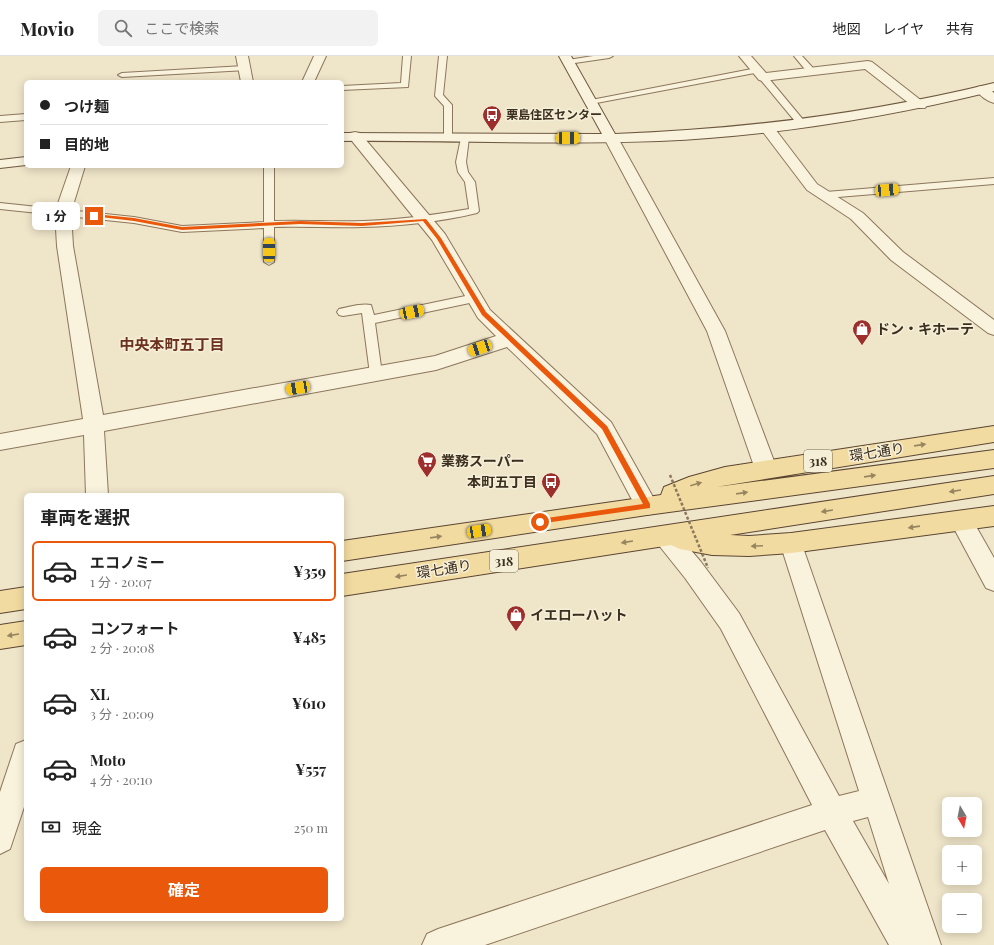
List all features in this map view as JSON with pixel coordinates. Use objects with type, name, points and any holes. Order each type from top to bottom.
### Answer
[{"type":"main road","name":"環七通り","points":[[647,506],[689,486],[726,476],[994,434]]},
{"type":"main road","name":"環七通り","points":[[344,551],[647,506],[991,459]]},
{"type":"main road","name":"環七通り","points":[[344,585],[994,485]]},
{"type":"main road","name":"環七通り","points":[[665,536],[712,545],[749,546],[790,544],[994,516]]},
{"type":"main road","points":[[0,602],[24,598]]},
{"type":"main road","points":[[0,637],[24,633]]},
{"type":"street","points":[[308,80],[319,65],[320,56]]},
{"type":"street","points":[[745,56],[760,73],[811,71],[868,65],[920,105]]},
{"type":"street","points":[[566,59],[611,138],[716,331],[766,469]]},
{"type":"street","points":[[243,62],[247,80]]},
{"type":"street","points":[[348,137],[611,138],[677,136],[845,119],[920,105],[988,89],[994,99]]},
{"type":"street","points":[[767,128],[812,187],[857,216],[897,256],[994,328]]},
{"type":"street","points":[[348,137],[439,238],[484,314],[604,428],[647,506]]},
{"type":"street","points":[[0,164],[24,161]]},
{"type":"street","points":[[77,168],[63,212],[65,246],[94,425],[97,493]]},
{"type":"street","points":[[0,442],[436,363],[509,339]]},
{"type":"street","points":[[961,521],[994,580]]},
{"type":"street","points":[[665,536],[693,570],[730,621],[832,813],[907,945]]},
{"type":"street","points":[[790,544],[925,945]]},
{"type":"street","points":[[0,839],[24,761]]},
{"type":"street","points":[[438,945],[832,813],[876,800]]},
{"type":"lane","points":[[344,88],[405,85],[407,56]]},
{"type":"lane","points":[[443,56],[439,96],[448,105],[448,138]]},
{"type":"lane","points":[[566,59],[609,56]]},
{"type":"lane","points":[[798,56],[811,71]]},
{"type":"lane","points":[[122,75],[243,62]]},
{"type":"lane","points":[[591,102],[760,73],[802,124]]},
{"type":"lane","points":[[0,119],[24,117]]},
{"type":"lane","points":[[0,206],[134,220],[182,229],[300,223],[362,224],[424,220],[474,211],[470,182],[463,172],[461,162],[466,138]]},
{"type":"lane","points":[[269,168],[269,262]]},
{"type":"lane","points":[[826,196],[994,181]]},
{"type":"lane","points":[[369,320],[475,298]]},
{"type":"lane","points":[[343,312],[367,308],[376,374]]},
{"type":"path","points":[[670,475],[708,568]]},
{"type":"place","name":"栗島住区センター","points":[[492,132]]},
{"type":"place","name":"ドン・キホーテ","points":[[862,346]]},
{"type":"place","name":"業務スーパー","points":[[427,478]]},
{"type":"place","name":"本町五丁目","points":[[551,499]]},
{"type":"place","name":"イエローハット","points":[[516,632]]},
{"type":"district","name":"中央本町五丁目","points":[[172,345]]},
{"type":"route","points":[[94,216],[134,220],[182,229],[300,223],[362,224],[424,220],[439,238],[484,314],[604,428],[647,506],[540,522]]}]
